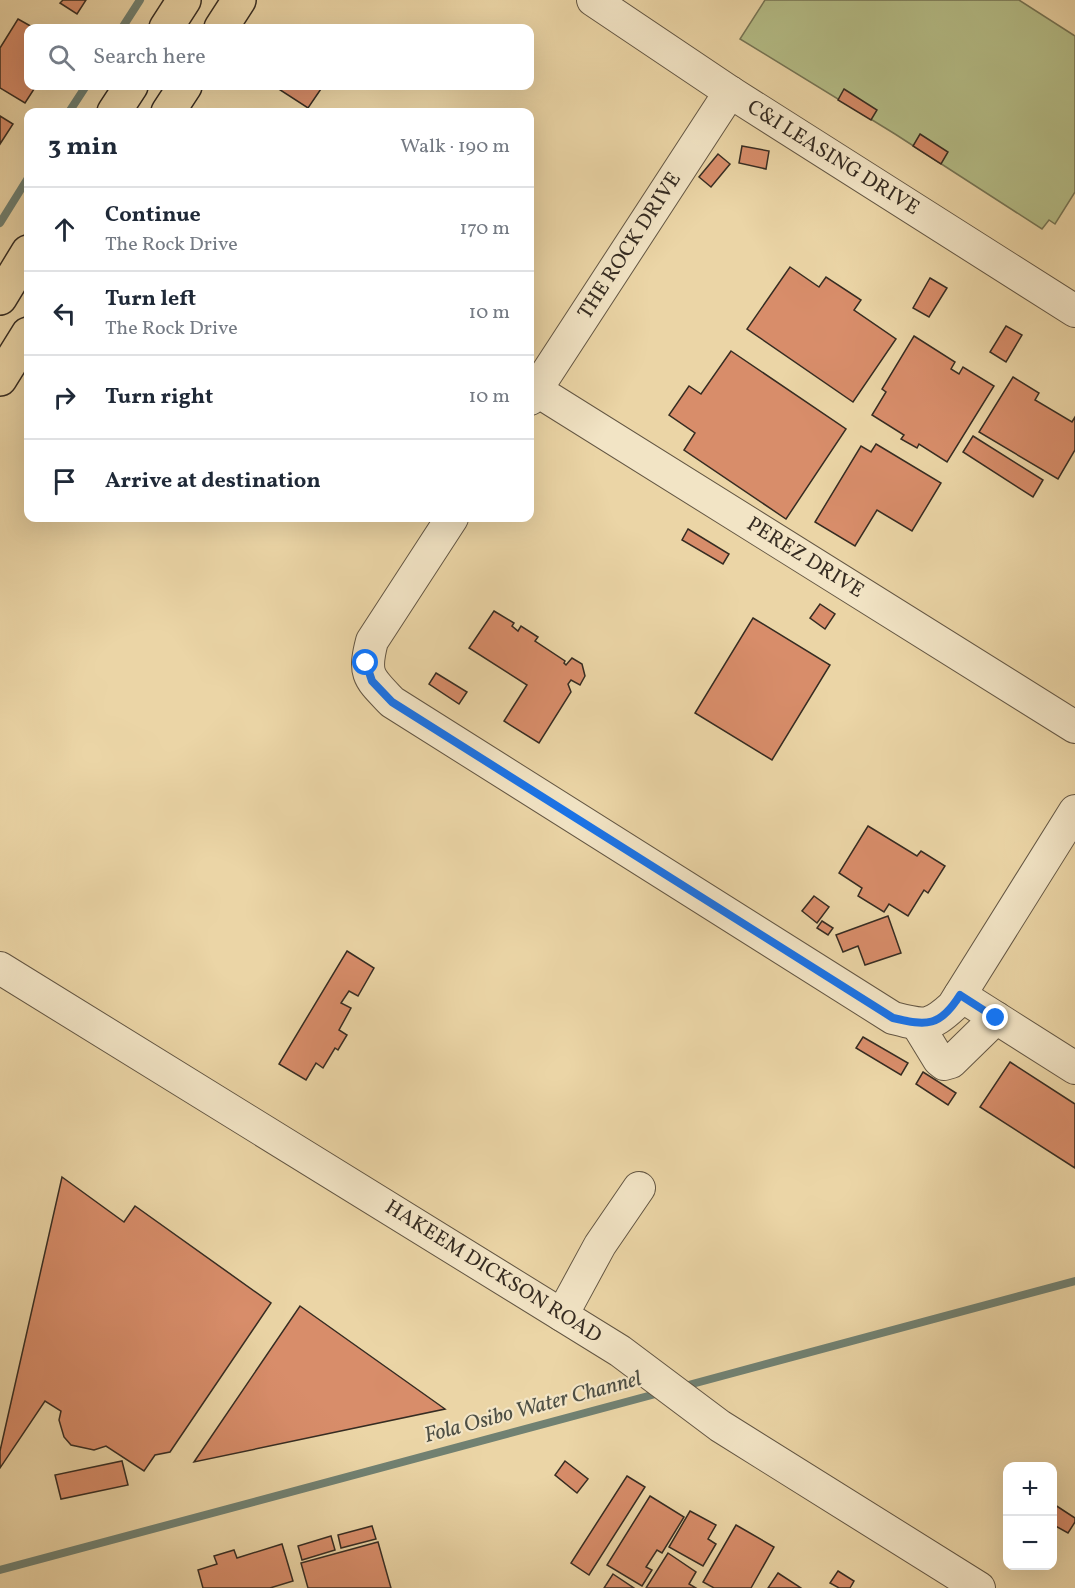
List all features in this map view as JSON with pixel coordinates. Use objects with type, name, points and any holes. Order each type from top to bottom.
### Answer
[{"type":"main road","points":[[169,24],[184,0]]},
{"type":"main road","points":[[224,24],[239,0]]},
{"type":"main road","points":[[117,108],[128,90]]},
{"type":"main road","points":[[171,108],[182,90]]},
{"type":"main road","points":[[0,298],[24,259]]},
{"type":"main road","points":[[0,379],[24,340]]},
{"type":"street","name":"C&I LEASING DRIVE","points":[[593,0],[730,92],[1075,311]]},
{"type":"street","name":"THE ROCK DRIVE","points":[[534,391],[730,92]]},
{"type":"street","name":"PEREZ DRIVE","points":[[534,395],[1075,727]]},
{"type":"street","points":[[449,522],[372,641],[366,663],[372,681],[392,702],[893,1018],[917,1024],[937,1021],[953,1006],[1075,811]]},
{"type":"street","name":"HAKEEM DICKSON ROAD","points":[[0,968],[620,1351],[720,1426],[978,1588]]},
{"type":"street","points":[[960,995],[1075,1068]]},
{"type":"street","points":[[917,1024],[939,1060],[944,1064],[951,1062],[996,1018]]},
{"type":"street","points":[[562,1315],[600,1245],[639,1188]]},
{"type":"green space","points":[[765,0],[1019,0],[1075,36],[1075,192],[1055,224],[1049,220],[1042,229],[895,134],[740,39]]},
{"type":"building","points":[[63,0],[86,0],[77,14],[60,3]]},
{"type":"building","points":[[18,19],[27,24],[24,24],[24,90],[33,90],[25,103],[0,88],[0,48]]},
{"type":"building","points":[[844,89],[877,110],[871,120],[838,100]]},
{"type":"building","points":[[280,90],[320,90],[308,108]]},
{"type":"building","points":[[0,116],[13,124],[0,144]]},
{"type":"building","points":[[920,134],[948,152],[941,164],[913,146]]},
{"type":"building","points":[[742,146],[769,151],[766,169],[739,163]]},
{"type":"building","points":[[718,154],[730,164],[711,187],[699,177]]},
{"type":"building","points":[[790,267],[819,287],[826,277],[861,300],[854,310],[896,339],[853,402],[747,329]]},
{"type":"building","points":[[930,278],[947,288],[929,317],[913,308]]},
{"type":"building","points":[[1006,326],[1022,335],[1006,362],[990,352]]},
{"type":"building","points":[[914,336],[955,362],[951,369],[959,374],[963,367],[994,386],[947,462],[919,444],[917,448],[901,439],[904,435],[872,415],[886,392],[882,389]]},
{"type":"building","points":[[731,351],[846,429],[786,519],[684,450],[695,433],[669,415],[689,386],[701,394]]},
{"type":"building","points":[[1013,377],[1039,393],[1035,400],[1072,422],[1075,417],[1075,450],[1058,479],[979,432]]},
{"type":"building","points":[[973,436],[1043,480],[1033,497],[963,452]]},
{"type":"building","points":[[876,444],[941,483],[912,531],[877,510],[855,546],[815,522],[861,446],[871,452]]},
{"type":"building","points":[[688,529],[729,554],[723,564],[682,540]]},
{"type":"building","points":[[820,604],[835,614],[825,629],[810,618]]},
{"type":"building","points":[[494,611],[514,623],[512,626],[518,631],[521,626],[538,637],[535,641],[565,661],[566,665],[572,658],[582,664],[585,676],[580,685],[571,680],[568,684],[571,692],[539,743],[504,721],[527,685],[469,648]]},
{"type":"building","points":[[753,618],[830,665],[772,760],[695,713]]},
{"type":"building","points":[[436,673],[467,692],[459,704],[429,684]]},
{"type":"building","points":[[868,826],[917,856],[921,851],[945,866],[928,893],[924,890],[908,916],[889,904],[884,912],[858,896],[862,888],[839,873]]},
{"type":"building","points":[[814,896],[829,907],[817,923],[802,911]]},
{"type":"building","points":[[888,916],[901,953],[865,965],[858,946],[843,952],[836,935]]},
{"type":"building","points":[[822,921],[833,928],[828,935],[817,928]]},
{"type":"building","points":[[347,951],[374,968],[358,996],[349,991],[341,1003],[351,1008],[339,1030],[347,1035],[338,1050],[335,1048],[323,1068],[316,1063],[306,1080],[279,1064]]},
{"type":"building","points":[[863,1037],[908,1063],[901,1075],[856,1048]]},
{"type":"building","points":[[1010,1062],[1075,1104],[1075,1168],[980,1107]]},
{"type":"building","points":[[923,1072],[956,1093],[948,1105],[916,1084]]},
{"type":"building","points":[[62,1177],[124,1222],[135,1206],[271,1303],[170,1452],[155,1455],[144,1471],[106,1446],[94,1450],[71,1445],[64,1437],[59,1420],[61,1411],[45,1401],[0,1468],[0,1451]]},
{"type":"building","points":[[300,1306],[445,1409],[194,1462]]},
{"type":"building","points":[[122,1461],[128,1485],[61,1499],[55,1475]]},
{"type":"building","points":[[565,1461],[588,1479],[577,1493],[555,1475]]},
{"type":"building","points":[[627,1476],[645,1487],[589,1575],[571,1563]]},
{"type":"building","points":[[650,1496],[684,1517],[662,1553],[657,1550],[646,1567],[652,1570],[642,1586],[607,1565]]},
{"type":"building","points":[[1057,1506],[1075,1518],[1068,1533],[1057,1527]]},
{"type":"building","points":[[690,1511],[716,1525],[708,1539],[716,1544],[703,1566],[669,1547]]},
{"type":"building","points":[[736,1525],[774,1547],[751,1588],[714,1588],[703,1582]]},
{"type":"building","points":[[372,1526],[376,1539],[341,1548],[338,1535]]},
{"type":"building","points":[[331,1536],[335,1550],[302,1560],[298,1546]]},
{"type":"building","points":[[378,1542],[391,1588],[308,1588],[301,1563]]},
{"type":"building","points":[[282,1544],[293,1581],[270,1588],[203,1588],[198,1570],[217,1564],[214,1556],[234,1550],[237,1558]]},
{"type":"building","points":[[668,1553],[696,1572],[689,1584],[696,1588],[646,1588]]},
{"type":"building","points":[[838,1571],[854,1581],[850,1588],[839,1588],[830,1583]]},
{"type":"building","points":[[778,1573],[801,1588],[768,1588]]},
{"type":"building","points":[[613,1574],[634,1588],[604,1588]]},
{"type":"waterway","points":[[125,24],[140,0]]},
{"type":"waterway","points":[[72,108],[83,90]]},
{"type":"waterway","points":[[0,223],[24,184]]},
{"type":"waterway","name":"Fola Osibo Water Channel","points":[[681,1387],[1075,1281]]},
{"type":"waterway","name":"Fola Osibo Water Channel","points":[[0,1570],[663,1392]]},
{"type":"route","points":[[366,663],[372,681],[392,702],[893,1018],[917,1024],[937,1021],[953,1006],[960,995],[996,1018]]}]
